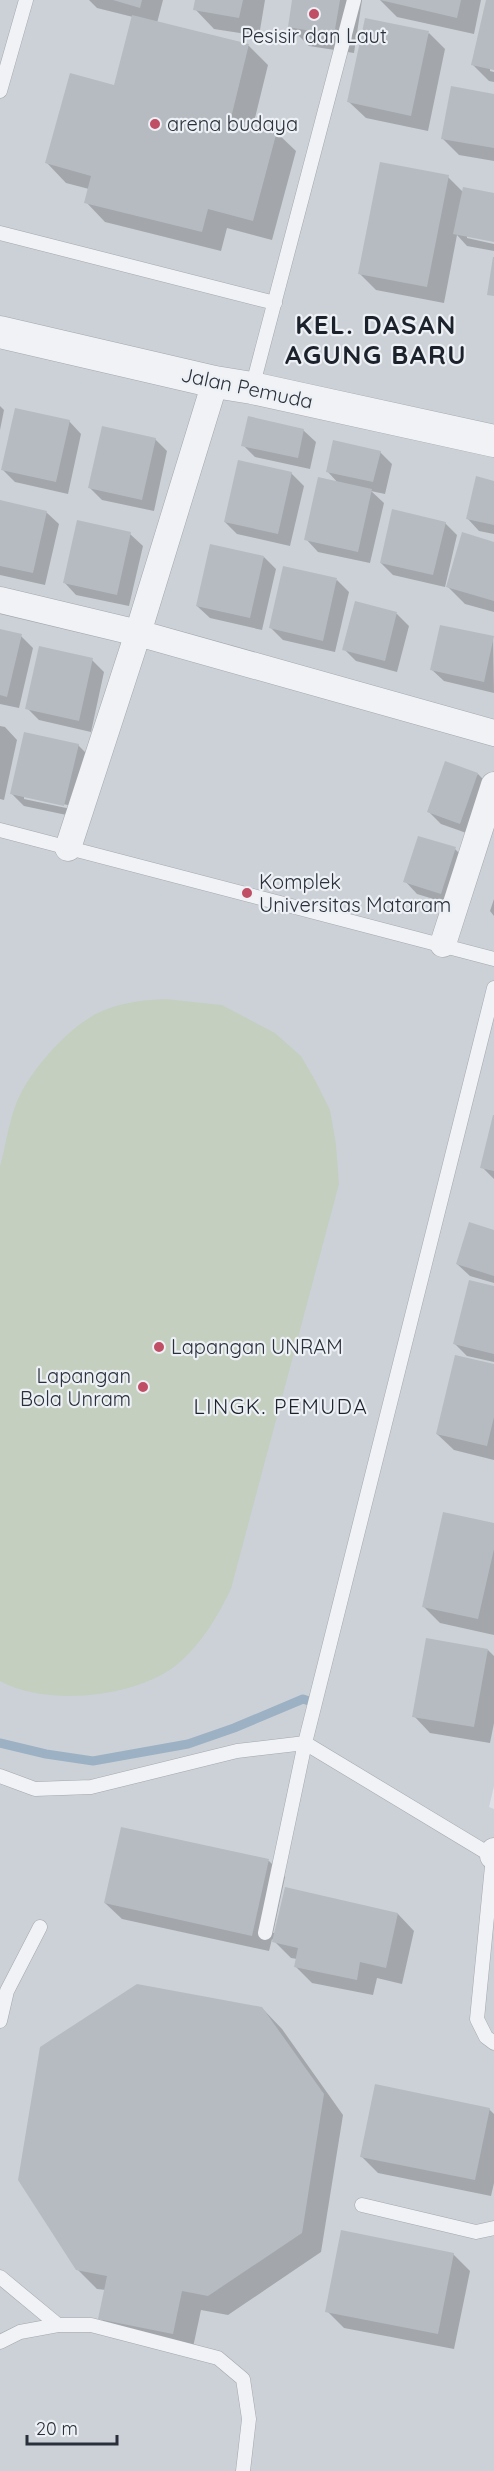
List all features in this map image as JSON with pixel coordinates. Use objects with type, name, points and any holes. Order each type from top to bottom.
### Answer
[{"type":"street","name":"Jalan Pemuda","points":[[0,332],[215,382],[494,441]]},
{"type":"street","points":[[68,848],[138,633],[215,382]]},
{"type":"street","points":[[0,600],[138,633],[494,733]]},
{"type":"street","points":[[443,944],[494,785]]},
{"type":"lane","points":[[1,84],[26,0]]},
{"type":"lane","points":[[252,388],[354,0]]},
{"type":"lane","points":[[0,233],[275,303]]},
{"type":"lane","points":[[0,830],[494,959]]},
{"type":"lane","points":[[265,1933],[305,1743],[494,988]]},
{"type":"lane","points":[[0,1776],[35,1789],[91,1787],[237,1751],[305,1743],[494,1855],[477,2019],[486,2037],[494,2043]]},
{"type":"lane","points":[[0,2021],[7,1991],[40,1927]]},
{"type":"lane","points":[[362,2205],[476,2232],[494,2228]]},
{"type":"lane","points":[[0,2277],[58,2325]]},
{"type":"lane","points":[[0,2342],[20,2332],[58,2325],[91,2325],[218,2358],[243,2379],[249,2419],[243,2471]]},
{"type":"shaded area","name":"Komplek Universitas Mataram","points":[[0,0],[494,0],[494,1786],[489,1807],[494,1809],[494,2471],[0,2471]]},
{"type":"green space","name":"Lapangan Bola Unram","points":[[165,999],[222,1005],[275,1033],[301,1056],[330,1110],[336,1144],[339,1184],[231,1589],[215,1619],[195,1647],[179,1663],[161,1675],[116,1691],[91,1695],[42,1694],[19,1689],[0,1681],[0,1166],[10,1123],[24,1087],[65,1036],[90,1017],[118,1005]]},
{"type":"building","points":[[113,0],[142,0],[140,8]]},
{"type":"building","name":"Pesisir dan Laut","points":[[195,0],[243,0],[239,18],[193,10]]},
{"type":"building","name":"Pesisir dan Laut","points":[[292,0],[340,0],[334,35],[288,27]]},
{"type":"building","points":[[380,0],[461,0],[457,18]]},
{"type":"building","points":[[486,0],[494,0],[494,70],[471,65]]},
{"type":"building","name":"arena budaya","points":[[132,15],[249,44],[231,118],[277,131],[253,221],[208,209],[202,232],[84,203],[91,176],[45,163],[70,73],[114,85]]},
{"type":"building","points":[[365,18],[429,31],[411,116],[347,102]]},
{"type":"building","points":[[451,86],[494,94],[494,148],[441,139]]},
{"type":"building","points":[[380,162],[449,175],[427,287],[358,274]]},
{"type":"building","points":[[463,187],[494,193],[494,242],[453,234]]},
{"type":"building","points":[[494,257],[494,296],[487,295]]},
{"type":"building","points":[[15,408],[70,420],[56,482],[1,470]]},
{"type":"building","points":[[248,416],[304,429],[298,458],[241,446]]},
{"type":"building","points":[[102,426],[156,438],[142,500],[88,488]]},
{"type":"building","points":[[333,440],[381,451],[373,482],[326,472]]},
{"type":"building","points":[[238,460],[292,472],[278,534],[224,522]]},
{"type":"building","points":[[476,476],[494,481],[494,525],[466,519]]},
{"type":"building","points":[[318,477],[372,489],[358,552],[304,540]]},
{"type":"building","points":[[0,500],[47,511],[33,573],[0,566]]},
{"type":"building","points":[[392,509],[446,522],[433,575],[380,563]]},
{"type":"building","points":[[77,520],[131,532],[117,595],[63,583]]},
{"type":"building","points":[[462,532],[494,542],[494,601],[446,587]]},
{"type":"building","points":[[210,544],[264,556],[250,618],[196,606]]},
{"type":"building","points":[[283,566],[337,578],[323,641],[269,628]]},
{"type":"building","points":[[355,601],[397,612],[385,661],[342,650]]},
{"type":"building","points":[[440,625],[494,636],[484,682],[430,670]]},
{"type":"building","points":[[0,629],[22,634],[7,697],[0,695]]},
{"type":"building","points":[[39,646],[93,658],[79,721],[25,709]]},
{"type":"building","points":[[24,732],[79,744],[64,806],[10,794]]},
{"type":"building","points":[[445,761],[478,773],[460,824],[427,812]]},
{"type":"building","points":[[418,836],[456,847],[441,894],[403,882]]},
{"type":"building","points":[[494,1115],[494,1171],[480,1168]]},
{"type":"building","points":[[469,1222],[494,1230],[494,1276],[456,1264]]},
{"type":"building","points":[[469,1280],[494,1286],[494,1354],[453,1344]]},
{"type":"building","points":[[455,1355],[494,1364],[494,1417],[487,1446],[436,1434]]},
{"type":"building","points":[[443,1512],[494,1523],[494,1549],[478,1619],[422,1607]]},
{"type":"building","points":[[426,1638],[488,1649],[474,1727],[412,1717]]},
{"type":"building","points":[[121,1827],[269,1859],[252,1936],[104,1903]]},
{"type":"building","points":[[285,1887],[398,1913],[386,1968],[360,1962],[357,1980],[294,1967],[298,1948],[272,1942]]},
{"type":"building","points":[[137,1984],[262,2007],[324,2094],[302,2233],[208,2296],[182,2291],[173,2334],[98,2319],[107,2276],[76,2270],[18,2180],[40,2047]]},
{"type":"building","points":[[375,2084],[490,2108],[475,2180],[360,2157]]},
{"type":"building","points":[[341,2230],[454,2253],[438,2334],[325,2312]]},
{"type":"waterway","points":[[0,1743],[46,1754],[93,1761],[188,1744],[234,1728],[303,1699],[312,1702]]},
{"type":"place","name":"Pesisir dan Laut","points":[[314,14]]},
{"type":"place","name":"arena budaya","points":[[155,124]]},
{"type":"place","name":"Komplek Universitas Mataram","points":[[247,893]]},
{"type":"place","name":"Lapangan UNRAM","points":[[159,1347]]},
{"type":"place","name":"Lapangan Bola Unram","points":[[143,1387]]},
{"type":"district","name":"KEL. DASAN AGUNG BARU","points":[[376,340]]},
{"type":"district","name":"LINGK. PEMUDA","points":[[281,1407]]}]
